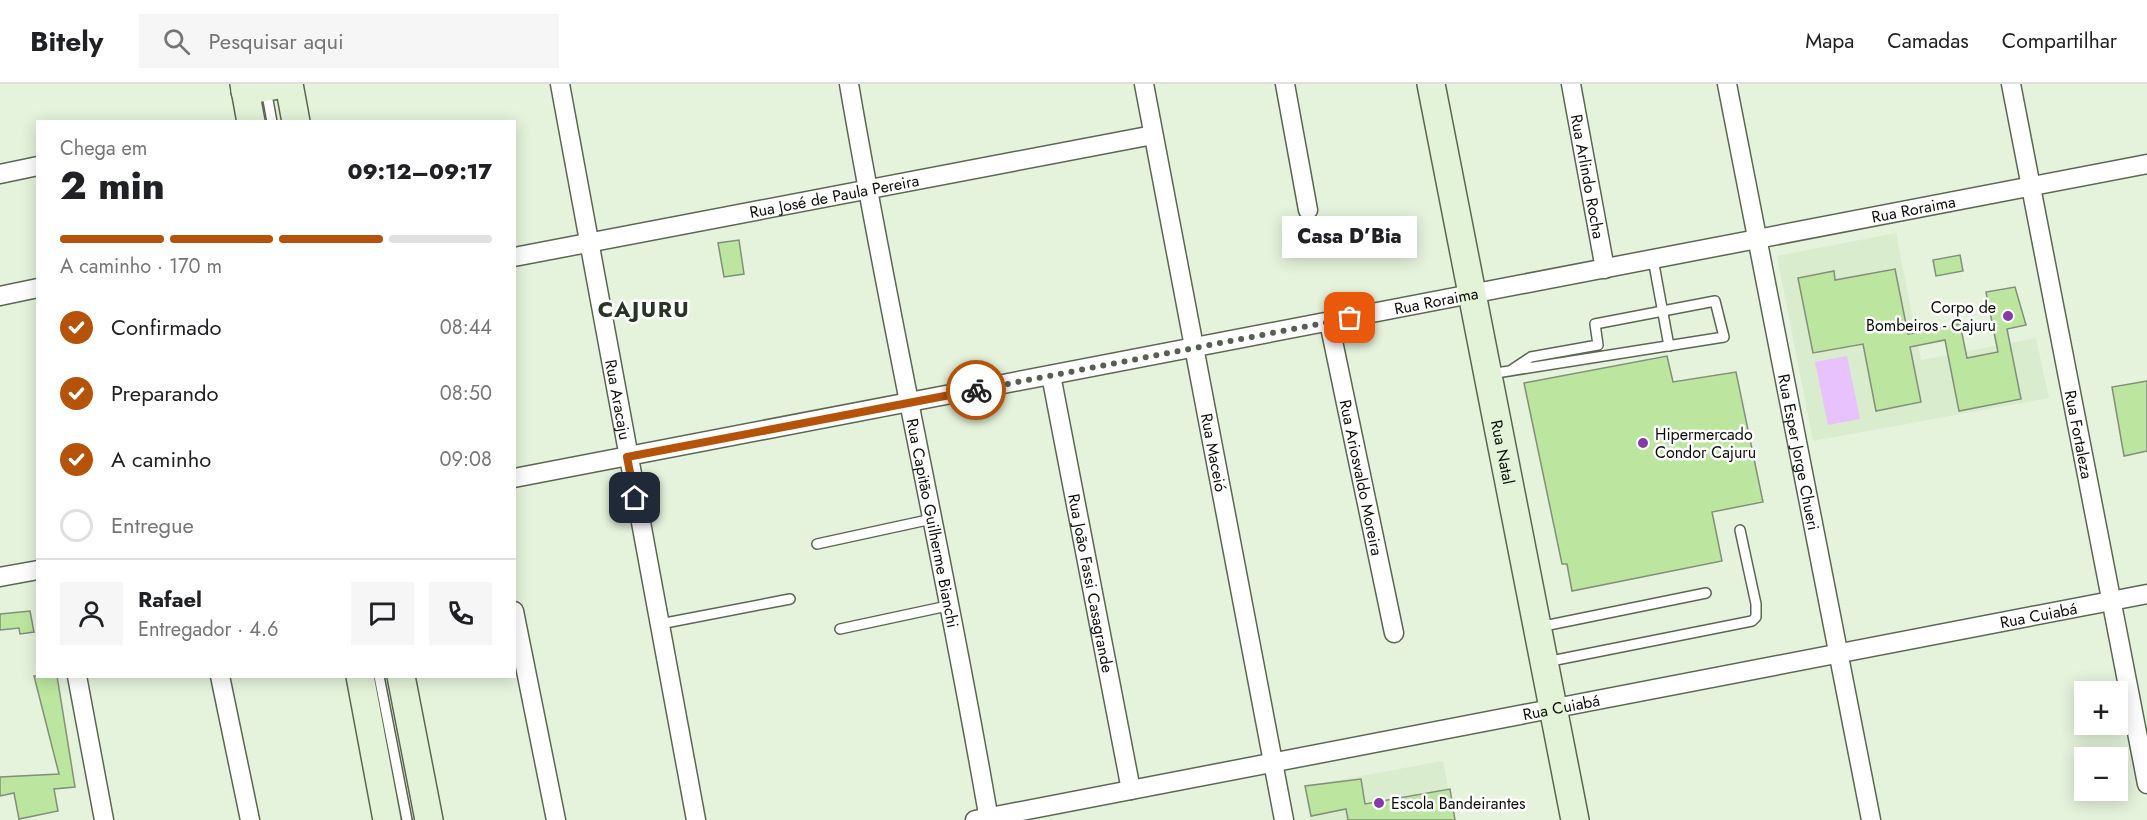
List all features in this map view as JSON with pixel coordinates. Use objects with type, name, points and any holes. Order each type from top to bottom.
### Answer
[{"type":"street","name":"Rua Aracaju","points":[[560,84],[627,457],[696,820]]},
{"type":"street","name":"Rua Capitão Guilherme Bianchi","points":[[849,84],[867,190],[951,605],[984,819]]},
{"type":"street","name":"Rua Maceió","points":[[1144,84],[1284,820]]},
{"type":"street","points":[[1285,84],[1308,210]]},
{"type":"street","name":"Rua Natal","points":[[1431,84],[1472,294],[1499,373],[1537,627],[1575,820]]},
{"type":"street","name":"Rua Arlindo Rocha","points":[[1571,84],[1605,269]]},
{"type":"street","name":"Rua Esper Jorge Chueri","points":[[1727,84],[1871,820]]},
{"type":"street","name":"Rua Fortaleza","points":[[2011,84],[2147,784]]},
{"type":"street","points":[[252,120],[266,86],[294,120]]},
{"type":"street","name":"Rua José de Paula Pereira","points":[[516,257],[1153,135]]},
{"type":"street","name":"Rua Roraima","points":[[516,478],[2147,164]]},
{"type":"street","points":[[0,174],[36,166]]},
{"type":"street","points":[[0,296],[36,288]]},
{"type":"street","name":"Rua Ariosvaldo Moreira","points":[[1329,322],[1394,633]]},
{"type":"street","name":"Rua João Fassi Casagrande","points":[[1051,375],[1131,790]]},
{"type":"street","points":[[0,577],[36,570]]},
{"type":"street","name":"Rua Cuiabá","points":[[984,819],[2147,594]]},
{"type":"street","points":[[516,621],[556,820]]},
{"type":"street","points":[[77,678],[104,820]]},
{"type":"street","points":[[220,678],[250,820]]},
{"type":"street","points":[[360,678],[387,820]]},
{"type":"street","points":[[401,678],[429,820]]},
{"type":"lane","points":[[266,86],[272,120]]},
{"type":"lane","points":[[1653,259],[1669,346]]},
{"type":"lane","points":[[1715,301],[1724,337],[1499,373],[1531,357],[1598,345],[1596,324],[1715,301]]},
{"type":"lane","points":[[817,544],[932,519]]},
{"type":"lane","points":[[1544,663],[1752,621],[1756,617],[1756,604],[1740,530]]},
{"type":"lane","points":[[1537,627],[1707,593]]},
{"type":"lane","points":[[660,624],[790,599]]},
{"type":"lane","points":[[840,629],[951,605]]},
{"type":"lane","points":[[379,678],[406,820]]},
{"type":"shaded area","points":[[1896,233],[1921,360],[2036,338],[2049,398],[1813,441],[1777,256]]},
{"type":"shaded area","points":[[1847,356],[1860,419],[1828,425],[1815,362]]},
{"type":"shaded area","name":"Escola Bandeirantes","points":[[1443,761],[1454,820],[1311,820],[1305,786]]},
{"type":"building","points":[[739,240],[744,274],[724,277],[718,243]]},
{"type":"building","points":[[1960,255],[1963,271],[1936,276],[1933,260]]},
{"type":"building","points":[[1895,269],[1908,334],[1960,324],[1967,358],[1998,352],[1986,292],[2015,287],[2026,325],[2007,329],[2021,399],[1959,411],[1945,340],[1910,347],[1921,402],[1876,411],[1863,344],[1813,353],[1798,278],[1834,271],[1835,280]]},
{"type":"building","name":"Hipermercado Condor Cajuru","points":[[1667,356],[1673,382],[1736,372],[1763,502],[1712,512],[1722,561],[1572,591],[1567,564],[1562,564],[1524,383]]},
{"type":"building","points":[[2147,381],[2147,451],[2124,456],[2112,387]]},
{"type":"building","points":[[30,611],[34,632],[20,634],[19,628],[0,630],[0,614]]},
{"type":"building","points":[[34,676],[36,678],[57,678],[75,787],[54,789],[58,811],[19,819],[14,793],[0,796],[0,777],[59,774]]},
{"type":"building","points":[[1361,779],[1365,804],[1450,789],[1455,820],[1348,820],[1346,809],[1311,816],[1305,786]]},
{"type":"way so far","points":[[976,390],[1350,318]]},
{"type":"place","name":"Corpo de Bombeiros - Cajuru","points":[[2008,316]]},
{"type":"place","name":"Casa D’Bia","points":[[1350,318]]},
{"type":"place","name":"Hipermercado Condor Cajuru","points":[[1643,443]]},
{"type":"place","name":"Escola Bandeirantes","points":[[1379,803]]},
{"type":"district","name":"CAJURU","points":[[644,309]]},
{"type":"route","points":[[635,498],[627,457],[976,390]]}]
